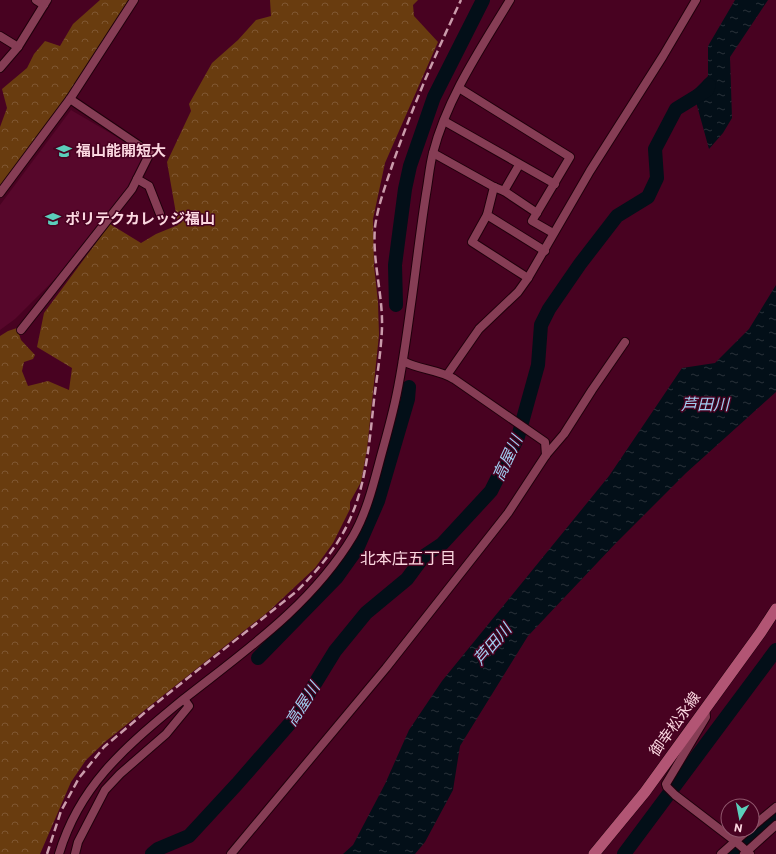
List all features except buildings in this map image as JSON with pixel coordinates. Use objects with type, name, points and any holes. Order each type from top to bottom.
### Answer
[{"type":"main road","name":"御幸松永線","points":[[594,854],[645,792],[776,609]]},
{"type":"street","points":[[0,68],[18,47],[46,3],[36,0]]},
{"type":"street","points":[[0,193],[70,98],[134,0]]},
{"type":"street","points":[[59,854],[72,820],[96,780],[110,764],[139,736],[273,629],[298,605],[325,575],[339,558],[354,534],[374,481],[395,404],[403,361],[421,225],[433,153],[444,121],[459,88],[510,0]]},
{"type":"street","points":[[451,377],[478,329],[518,292],[528,278],[545,251],[553,233],[696,0]]},
{"type":"street","points":[[0,36],[18,47]]},
{"type":"street","points":[[459,88],[570,158],[532,220],[553,233]]},
{"type":"street","points":[[21,330],[132,189],[150,153],[70,98]]},
{"type":"street","points":[[444,121],[519,165],[555,184]]},
{"type":"street","points":[[433,153],[504,191],[537,213]]},
{"type":"street","points":[[504,191],[519,165]]},
{"type":"street","points":[[137,179],[149,186],[160,214]]},
{"type":"street","points":[[494,187],[487,215],[472,242],[528,278]]},
{"type":"street","points":[[487,215],[545,251]]},
{"type":"street","points":[[231,854],[386,668],[503,519],[546,455],[564,434],[625,342]]},
{"type":"street","points":[[403,361],[412,366],[451,377],[545,442],[546,455]]},
{"type":"street","points":[[75,854],[78,842],[105,790],[120,774],[166,734],[189,706],[184,699]]},
{"type":"street","points":[[705,708],[706,717],[666,784],[667,787],[737,842],[746,852],[776,825]]},
{"type":"street","points":[[760,820],[776,807]]},
{"type":"street","points":[[721,854],[741,838]]},
{"type":"shaded area","name":"ポリテクカレッジ福山","points":[[71,110],[145,155],[131,184],[78,253],[58,276],[15,319],[0,330],[0,205]]},
{"type":"green space","points":[[100,0],[129,0],[69,97],[0,190],[0,127],[7,108],[2,89],[27,68],[34,54],[45,41],[60,46],[73,24]]},
{"type":"green space","points":[[270,0],[418,0],[413,5],[414,16],[438,42],[385,163],[373,219],[374,266],[378,302],[379,335],[367,449],[361,482],[350,502],[350,509],[333,543],[315,568],[269,611],[106,741],[86,760],[71,782],[40,854],[0,854],[0,336],[17,328],[21,340],[35,355],[33,359],[24,362],[22,371],[28,386],[48,381],[69,390],[72,368],[37,347],[44,313],[110,224],[141,243],[156,234],[178,225],[167,162],[191,111],[189,104],[212,63],[238,40],[256,20],[271,16]]},
{"type":"water","points":[[735,0],[768,0],[730,57],[732,118],[723,133],[709,149],[693,91],[708,76],[708,46]]},
{"type":"water","name":"芦田川","points":[[776,285],[776,392],[686,473],[615,544],[528,636],[460,746],[453,790],[425,842],[415,854],[343,854],[353,845],[385,784],[409,730],[442,681],[609,476],[682,368],[715,363],[749,329]]},
{"type":"waterway","points":[[396,305],[395,265],[405,189],[410,166],[434,97],[483,0]]},
{"type":"waterway","name":"高屋川","points":[[152,854],[158,849],[189,836],[292,721],[335,651],[366,613],[407,579],[424,556],[442,544],[491,491],[518,437],[538,365],[541,325],[549,309],[580,264],[617,216],[648,197],[657,178],[655,149],[676,109],[707,90],[709,85]]},
{"type":"waterway","points":[[258,658],[337,577],[357,549],[378,501],[408,399],[409,387]]},
{"type":"waterway","points":[[624,854],[776,650]]},
{"type":"waterway","points":[[733,854],[776,816]]},
{"type":"railway","points":[[47,854],[61,811],[79,778],[104,747],[149,709],[297,591],[314,573],[336,545],[348,523],[358,499],[365,471],[381,346],[382,315],[374,240],[378,211],[400,142],[416,101],[461,0]]},
{"type":"place","name":"福山能開短大","points":[[64,151]]},
{"type":"place","name":"ポリテクカレッジ福山","points":[[53,219]]},
{"type":"district","name":"北本庄五丁目","points":[[408,558]]}]
